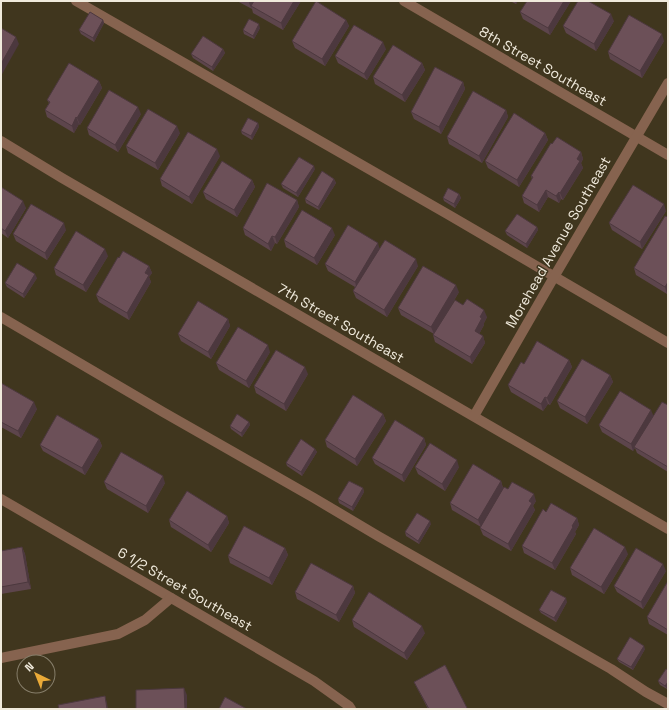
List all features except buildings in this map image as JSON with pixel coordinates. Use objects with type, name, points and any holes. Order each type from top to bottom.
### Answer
[{"type":"street","points":[[76,1],[449,215],[668,343]]},
{"type":"street","name":"8th Street Southeast","points":[[404,1],[668,155]]},
{"type":"street","name":"Morehead Avenue Southeast","points":[[474,416],[668,83]]},
{"type":"street","name":"7th Street Southeast","points":[[1,141],[62,178],[668,529]]},
{"type":"street","points":[[1,317],[163,412],[611,669],[646,692],[668,704]]},
{"type":"street","name":"6 1/2 Street Southeast","points":[[1,499],[314,681],[351,709]]},
{"type":"street","points":[[1,658],[118,634],[145,620],[171,598]]}]
